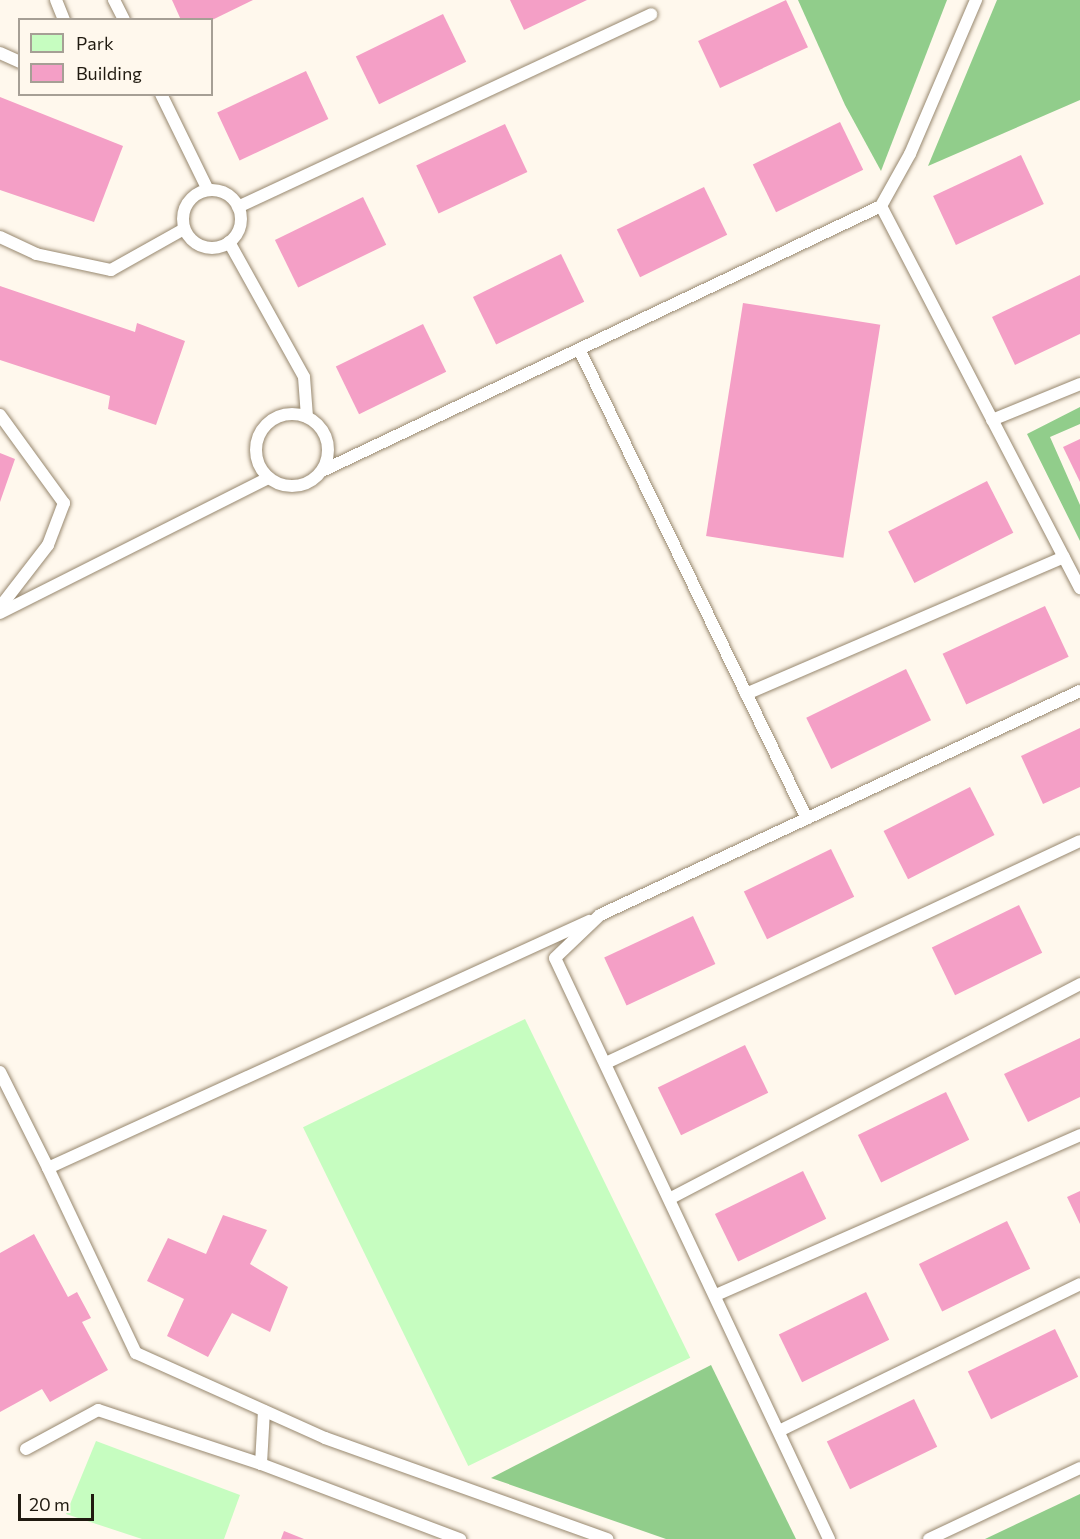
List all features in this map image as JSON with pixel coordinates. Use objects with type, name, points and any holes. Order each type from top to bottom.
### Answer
[{"type":"lane","points":[[58,0],[63,18]]},
{"type":"lane","points":[[114,0],[123,18]]},
{"type":"lane","points":[[322,471],[327,440],[315,423],[306,417],[284,415],[265,426],[259,436],[257,459],[268,478],[291,486],[314,479],[322,471],[881,206],[910,154],[976,0]]},
{"type":"lane","points":[[238,207],[651,14]]},
{"type":"lane","points":[[0,53],[18,61]]},
{"type":"lane","points":[[162,96],[208,190]]},
{"type":"lane","points":[[208,190],[226,194],[238,207],[240,226],[229,242],[212,248],[203,247],[184,229],[187,203],[208,190]]},
{"type":"lane","points":[[881,206],[1080,588]]},
{"type":"lane","points":[[0,237],[36,254],[111,270],[184,229]]},
{"type":"lane","points":[[229,242],[304,377],[306,417]]},
{"type":"lane","points":[[579,349],[807,819]]},
{"type":"lane","points":[[992,420],[1080,384]]},
{"type":"lane","points":[[0,415],[64,502],[48,545],[0,607]]},
{"type":"lane","points":[[0,613],[268,478]]},
{"type":"lane","points":[[746,694],[1064,557]]},
{"type":"lane","points":[[48,1168],[601,915],[1080,691]]},
{"type":"lane","points":[[606,1063],[1080,842]]},
{"type":"lane","points":[[601,915],[555,958],[671,1198],[829,1539]]},
{"type":"lane","points":[[671,1198],[1080,984]]},
{"type":"lane","points":[[0,1072],[136,1353],[324,1438],[607,1539]]},
{"type":"lane","points":[[716,1295],[1080,1135]]},
{"type":"lane","points":[[779,1431],[1080,1284]]},
{"type":"lane","points":[[26,1449],[98,1410],[261,1464],[460,1539]]},
{"type":"lane","points":[[261,1464],[264,1411]]},
{"type":"lane","points":[[929,1539],[1080,1468]]},
{"type":"green space","points":[[798,0],[947,0],[881,171],[845,105]]},
{"type":"green space","points":[[997,0],[1080,0],[1080,100],[928,166]]},
{"type":"green space","points":[[1080,407],[1080,424],[1050,437],[1080,505],[1080,541],[1027,434]]},
{"type":"green space","points":[[525,1019],[690,1358],[468,1466],[303,1127]]},
{"type":"green space","points":[[711,1365],[796,1539],[666,1539],[491,1478]]},
{"type":"green space","points":[[96,1441],[240,1495],[224,1539],[142,1539],[66,1514]]},
{"type":"green space","points":[[1080,1494],[1080,1539],[985,1539]]},
{"type":"building","points":[[172,0],[253,0],[213,20],[180,18]]},
{"type":"building","points":[[510,0],[587,0],[524,30]]},
{"type":"building","points":[[786,0],[808,47],[720,88],[698,41]]},
{"type":"building","points":[[443,14],[466,62],[379,104],[356,57]]},
{"type":"building","points":[[306,71],[328,119],[240,160],[217,112]]},
{"type":"building","points":[[0,97],[123,146],[94,222],[0,190]]},
{"type":"building","points":[[840,122],[863,170],[776,212],[753,165]]},
{"type":"building","points":[[505,124],[527,172],[439,213],[416,165]]},
{"type":"building","points":[[1021,155],[1044,204],[956,245],[933,196]]},
{"type":"building","points":[[704,187],[727,235],[640,277],[617,230]]},
{"type":"building","points":[[363,197],[386,245],[298,288],[275,240]]},
{"type":"building","points":[[561,254],[584,302],[496,345],[473,297]]},
{"type":"building","points":[[1080,275],[1080,334],[1015,365],[992,317]]},
{"type":"building","points":[[0,286],[135,332],[137,323],[185,341],[156,425],[108,409],[110,396],[0,360]]},
{"type":"building","points":[[743,303],[880,325],[843,558],[706,536]]},
{"type":"building","points":[[423,324],[446,372],[359,414],[336,367]]},
{"type":"building","points":[[1080,439],[1080,482],[1063,447]]},
{"type":"building","points":[[0,453],[15,459],[0,502]]},
{"type":"building","points":[[987,481],[1013,533],[914,583],[888,531]]},
{"type":"building","points":[[1045,606],[1069,657],[966,705],[943,654]]},
{"type":"building","points":[[906,669],[931,720],[831,769],[806,718]]},
{"type":"building","points":[[1080,728],[1080,787],[1043,804],[1021,756]]},
{"type":"building","points":[[970,787],[995,835],[908,879],[884,831]]},
{"type":"building","points":[[831,849],[854,897],[767,939],[744,892]]},
{"type":"building","points":[[1019,905],[1042,953],[955,995],[932,948]]},
{"type":"building","points":[[693,916],[715,964],[627,1005],[604,957]]},
{"type":"building","points":[[1080,1038],[1080,1097],[1028,1122],[1004,1074]]},
{"type":"building","points":[[745,1045],[768,1093],[681,1135],[658,1088]]},
{"type":"building","points":[[946,1092],[969,1140],[881,1183],[858,1135]]},
{"type":"building","points":[[803,1171],[826,1219],[738,1262],[715,1214]]},
{"type":"building","points":[[1080,1191],[1080,1224],[1067,1197]]},
{"type":"building","points":[[223,1215],[267,1230],[250,1264],[288,1287],[270,1332],[232,1313],[208,1357],[167,1336],[184,1299],[147,1281],[168,1238],[206,1254]]},
{"type":"building","points":[[1007,1221],[1030,1269],[942,1312],[919,1264]]},
{"type":"building","points":[[34,1234],[68,1297],[77,1292],[91,1318],[82,1322],[108,1370],[50,1402],[42,1389],[0,1412],[0,1253]]},
{"type":"building","points":[[866,1292],[889,1340],[802,1382],[779,1335]]},
{"type":"building","points":[[1055,1329],[1078,1377],[991,1419],[968,1372]]},
{"type":"building","points":[[914,1399],[937,1447],[850,1489],[827,1442]]},
{"type":"building","points":[[284,1531],[304,1539],[281,1539]]}]
